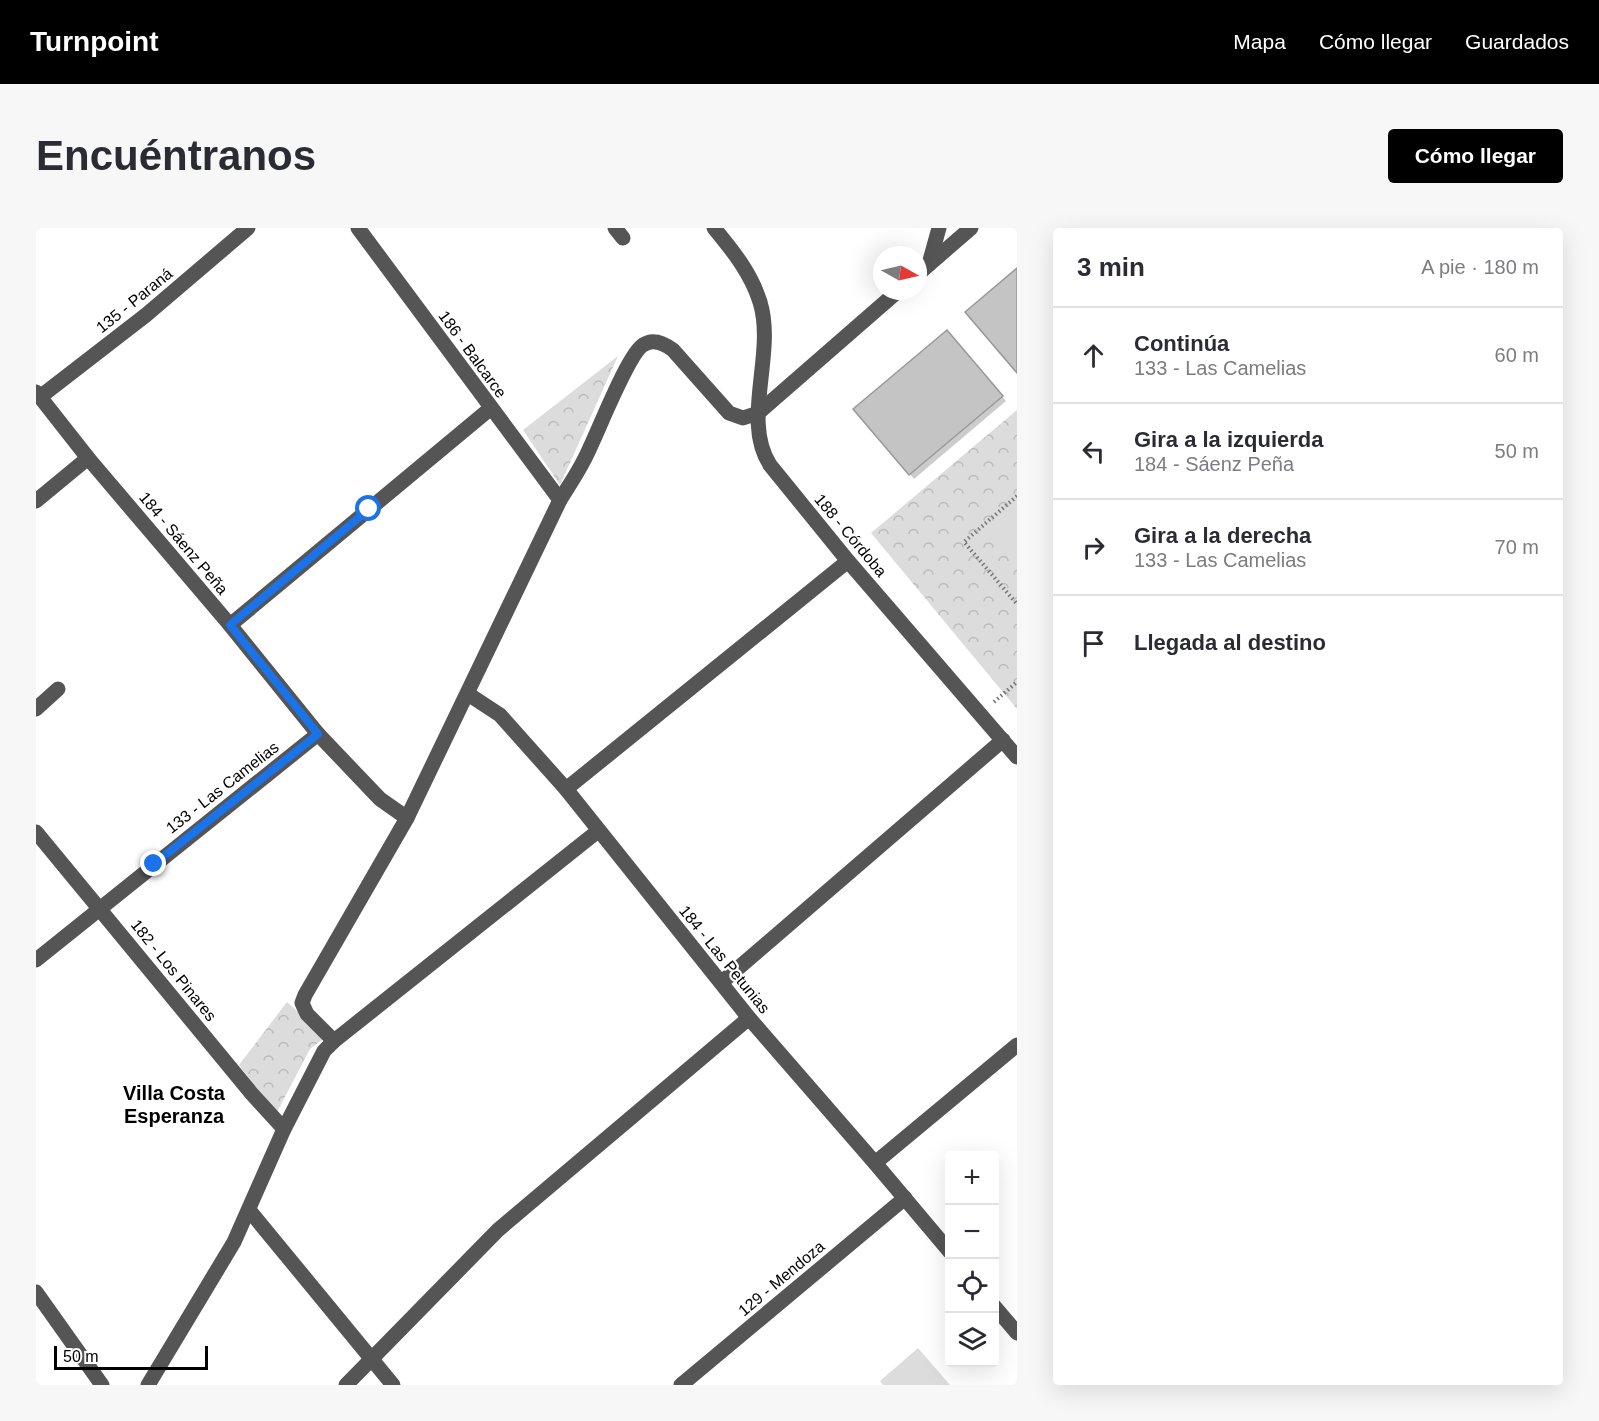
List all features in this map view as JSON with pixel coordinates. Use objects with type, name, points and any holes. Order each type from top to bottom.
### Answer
[{"type":"street","name":"135 - Paraná","points":[[38,394],[146,315],[248,228]]},
{"type":"street","name":"186 - Balcarce","points":[[358,228],[560,500]]},
{"type":"street","name":"188 - Córdoba","points":[[714,228],[740,259],[752,279],[761,303],[765,332],[758,413],[762,453],[848,561],[1017,757]]},
{"type":"street","points":[[927,261],[939,228]]},
{"type":"street","points":[[927,266],[971,228]]},
{"type":"street","points":[[334,1041],[307,1014],[302,1003],[305,995],[407,818],[560,500],[584,460],[640,346],[647,342],[665,344],[729,413],[743,418],[758,413],[888,300]]},
{"type":"street","name":"184 - Sáenz Peña","points":[[38,394],[88,458],[230,625],[318,734],[380,799],[407,818]]},
{"type":"street","points":[[230,625],[491,408]]},
{"type":"street","points":[[36,501],[88,458]]},
{"type":"street","points":[[566,789],[848,561]]},
{"type":"street","points":[[36,709],[58,689]]},
{"type":"street","name":"184 - Las Petunias","points":[[468,694],[500,715],[566,789],[749,1018],[945,1246]]},
{"type":"street","name":"133 - Las Camelias","points":[[36,960],[318,734]]},
{"type":"street","points":[[722,982],[1003,740]]},
{"type":"street","points":[[148,1385],[234,1242],[284,1129],[324,1051],[598,831]]},
{"type":"street","name":"182 - Los Pinares","points":[[36,832],[252,1094],[284,1129]]},
{"type":"street","points":[[346,1385],[498,1230],[749,1018]]},
{"type":"street","points":[[875,1163],[1017,1045]]},
{"type":"street","name":"129 - Mendoza","points":[[681,1385],[905,1198]]},
{"type":"street","points":[[249,1210],[393,1385]]},
{"type":"street","points":[[36,1292],[102,1385]]},
{"type":"street","points":[[999,1312],[1017,1333]]},
{"type":"path","points":[[1017,496],[964,542],[1017,604]]},
{"type":"path","points":[[994,702],[1017,682]]},
{"type":"green space","points":[[618,356],[560,485],[523,430]]},
{"type":"green space","points":[[1017,410],[1017,709],[871,533]]},
{"type":"green space","points":[[1017,514],[1017,554],[1014,556],[995,532]]},
{"type":"green space","points":[[287,1002],[326,1037],[310,1049],[276,1114],[239,1065]]},
{"type":"green space","points":[[918,1348],[950,1385],[883,1385],[880,1381]]},
{"type":"building","points":[[1017,268],[1017,373],[965,312]]},
{"type":"building","points":[[947,330],[1003,396],[909,475],[853,409]]},
{"type":"district","name":"Villa Costa Esperanza","points":[[174,1104]]},
{"type":"route","points":[[154,864],[318,734],[230,625],[369,509]]}]
